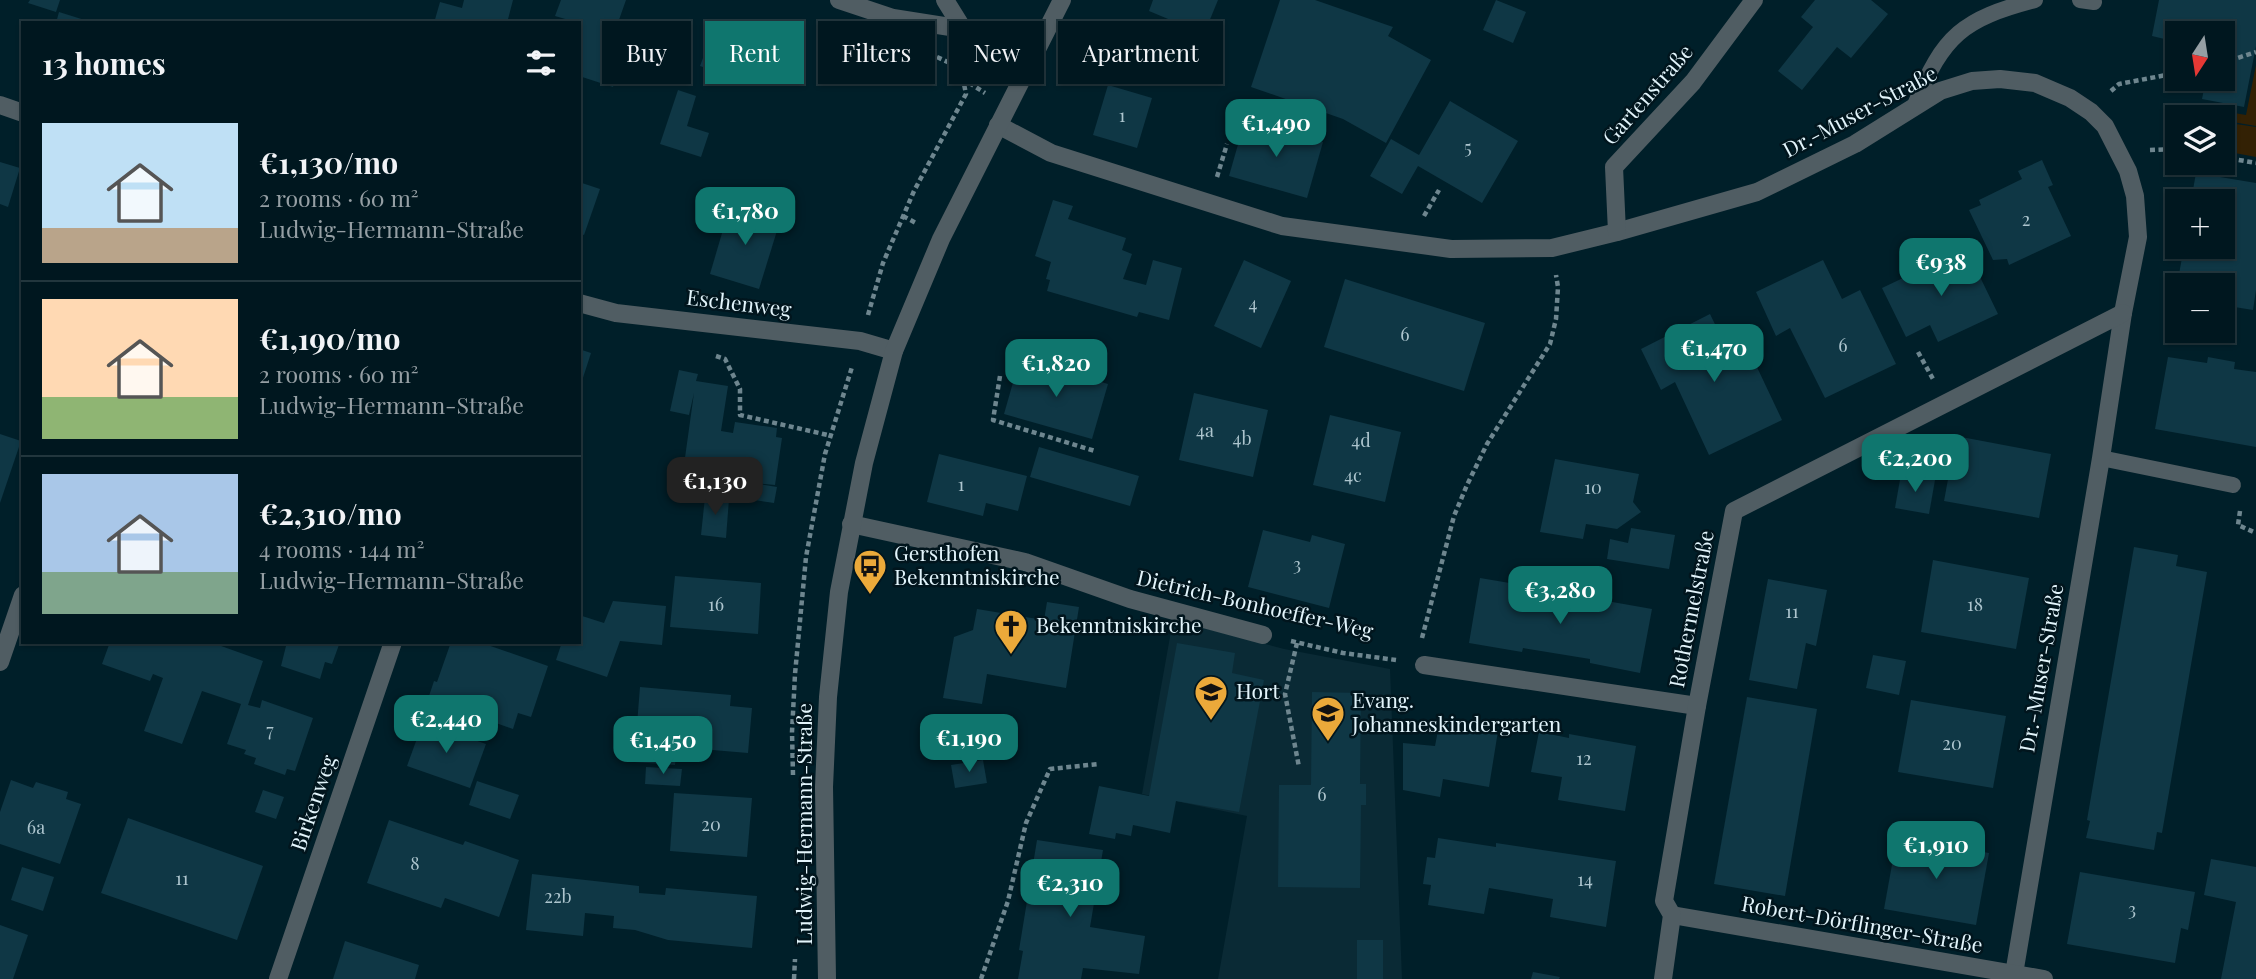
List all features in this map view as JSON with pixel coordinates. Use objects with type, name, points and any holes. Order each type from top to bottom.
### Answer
[{"type":"street","points":[[839,0],[893,18],[949,27]]},
{"type":"street","points":[[945,0],[958,21]]},
{"type":"street","name":"Ludwig-Hermann-Straße","points":[[1044,36],[1062,0]]},
{"type":"street","name":"Gartenstraße","points":[[1617,232],[1615,167],[1693,82],[1754,0]]},
{"type":"street","name":"Dr.-Muser-Straße","points":[[998,125],[1051,153],[1282,226],[1451,249],[1552,247],[1617,232],[1757,191],[1855,144],[1940,91],[1972,81],[2000,79],[2035,83],[2070,98],[2091,112],[2105,126],[2128,171],[2134,196],[2138,237],[2123,313],[2014,974]]},
{"type":"street","name":"Ludwig-Hermann-Straße","points":[[827,979],[824,765],[838,606],[866,452],[894,351],[941,239],[1020,84]]},
{"type":"street","points":[[0,105],[21,112]]},
{"type":"street","name":"Eschenweg","points":[[581,304],[616,313],[860,341],[894,351]]},
{"type":"street","name":"Rothermelstraße","points":[[1663,979],[1672,915],[1664,901],[1734,511],[2123,313]]},
{"type":"street","name":"Dietrich-Bonhoeffer-Weg","points":[[851,524],[1025,562],[1130,599],[1263,635]]},
{"type":"street","points":[[0,662],[21,601]]},
{"type":"street","name":"Birkenweg","points":[[278,979],[392,644]]},
{"type":"street","points":[[1420,664],[1697,706]]},
{"type":"street","name":"Robert-Dörflinger-Straße","points":[[1672,915],[2044,979]]},
{"type":"lane","points":[[1915,105],[1939,54],[1957,34],[1981,17],[2035,0]]},
{"type":"lane","points":[[2101,458],[2233,485]]},
{"type":"path","points":[[2235,59],[2256,52]]},
{"type":"path","points":[[2091,112],[2119,84],[2165,75]]},
{"type":"path","points":[[825,454],[883,263],[914,191],[966,94],[964,84]]},
{"type":"path","points":[[2235,159],[2256,163]]},
{"type":"path","points":[[903,216],[916,222]]},
{"type":"path","points":[[1420,664],[1454,516],[1466,485],[1487,444],[1508,415],[1550,344],[1556,319],[1558,287],[1552,247]]},
{"type":"path","points":[[705,323],[697,348],[725,359],[740,389],[740,415],[832,436]]},
{"type":"path","points":[[1000,376],[993,420],[1095,450]]},
{"type":"path","name":"Dietrich-Bonhoeffer-Weg","points":[[1263,635],[1343,653],[1420,664]]},
{"type":"path","points":[[1297,643],[1285,694],[1299,767]]},
{"type":"path","points":[[981,979],[1008,901],[1026,823],[1050,769],[1098,764]]},
{"type":"shaded area","points":[[2256,65],[2256,126],[2235,122],[2235,113],[2246,115]]},
{"type":"shaded area","points":[[2235,124],[2256,127],[2256,157],[2235,153]]},
{"type":"shaded area","name":"Evang. Johanneskindergarten","points":[[1173,620],[1284,649],[1390,669],[1402,979],[1218,979],[1247,816],[1142,794]]},
{"type":"building","points":[[30,0],[60,0],[56,12],[28,3]]},
{"type":"building","points":[[464,0],[513,0],[508,21],[435,21],[440,2],[462,8]]},
{"type":"building","points":[[561,0],[626,0],[619,21],[602,21],[602,83],[581,77],[581,21],[555,16]]},
{"type":"building","points":[[1153,0],[1218,0],[1209,21],[1173,21],[1149,11]]},
{"type":"building","points":[[1280,0],[1315,0],[1393,27],[1388,36],[1431,60],[1386,143],[1343,119],[1251,87]]},
{"type":"building","points":[[1496,0],[1526,12],[1513,43],[1483,30]]},
{"type":"building","points":[[1815,0],[1871,0],[1888,14],[1851,58],[1837,47],[1802,90],[1778,71],[1813,27],[1801,17]]},
{"type":"building","points":[[2159,0],[2256,0],[2256,46],[2244,107],[2202,99],[2204,91],[2235,91],[2235,21],[2165,21],[2165,39],[2152,36]]},
{"type":"building","points":[[59,12],[88,21],[57,21]]},
{"type":"building","points":[[705,53],[705,68],[700,66]]},
{"type":"building","points":[[1108,85],[1152,98],[1137,148],[1093,135]]},
{"type":"building","points":[[678,90],[696,96],[687,126],[709,133],[701,157],[660,144]]},
{"type":"building","points":[[1450,101],[1518,141],[1482,203],[1418,166],[1402,194],[1370,176],[1391,139],[1419,155]]},
{"type":"building","points":[[1245,120],[1323,142],[1307,198],[1229,176]]},
{"type":"building","points":[[2042,160],[2053,185],[2048,187],[2071,236],[2009,265],[2007,259],[1993,260],[1969,210],[1981,205],[1979,200],[2022,179],[2018,171]]},
{"type":"building","points":[[0,162],[20,168],[8,207],[0,204]]},
{"type":"building","points":[[2196,175],[2256,183],[2256,290],[2253,310],[2235,307],[2235,273],[2179,273],[2182,259],[2235,259],[2235,189],[2193,189]]},
{"type":"building","points":[[581,183],[600,189],[584,235],[581,234]]},
{"type":"building","points":[[1053,200],[1073,206],[1068,219],[1126,238],[1122,250],[1132,254],[1123,279],[1146,285],[1153,260],[1182,268],[1169,320],[1139,312],[1137,317],[1047,291],[1050,280],[1046,279],[1051,262],[1035,256]]},
{"type":"building","points":[[730,206],[780,221],[759,289],[710,274]]},
{"type":"building","points":[[1966,248],[1998,314],[1938,342],[1930,325],[1906,337],[1882,288]]},
{"type":"building","points":[[1244,260],[1291,281],[1261,348],[1214,326]]},
{"type":"building","points":[[1823,260],[1842,299],[1860,290],[1896,364],[1825,398],[1790,328],[1776,336],[1756,292]]},
{"type":"building","points":[[1345,279],[1485,323],[1464,391],[1324,347]]},
{"type":"building","points":[[1710,314],[1729,353],[1746,344],[1782,420],[1709,455],[1675,382],[1661,390],[1641,349]]},
{"type":"building","points":[[581,350],[591,353],[581,384]]},
{"type":"building","points":[[2168,357],[2207,363],[2208,357],[2235,362],[2234,369],[2256,372],[2256,447],[2155,429]]},
{"type":"building","points":[[1020,358],[1108,384],[1092,439],[1004,414]]},
{"type":"building","points":[[679,370],[698,374],[696,381],[728,386],[721,431],[733,433],[735,422],[777,428],[776,437],[782,438],[775,485],[754,483],[777,487],[774,503],[741,498],[744,481],[683,472],[694,393],[689,415],[670,411]]},
{"type":"building","points":[[1194,393],[1268,410],[1253,477],[1179,460]]},
{"type":"building","points":[[1330,415],[1401,432],[1385,502],[1313,485]]},
{"type":"building","points":[[0,434],[21,441],[0,503]]},
{"type":"building","points":[[1956,436],[2051,454],[2039,518],[1944,501]]},
{"type":"building","points":[[1039,447],[1139,476],[1130,506],[1030,477]]},
{"type":"building","points":[[939,454],[1027,476],[1018,511],[986,503],[983,516],[927,502]]},
{"type":"building","points":[[1555,459],[1639,474],[1633,502],[1641,512],[1617,529],[1586,524],[1583,539],[1540,532]]},
{"type":"building","points":[[1901,474],[1935,480],[1929,514],[1895,508]]},
{"type":"building","points":[[705,497],[729,499],[726,538],[701,535]]},
{"type":"building","points":[[1631,528],[1675,535],[1669,569],[1607,559],[1610,539],[1628,543]]},
{"type":"building","points":[[1263,530],[1310,542],[1312,535],[1345,544],[1329,608],[1248,587]]},
{"type":"building","points":[[2134,547],[2178,555],[2176,566],[2207,572],[2162,833],[2157,832],[2154,850],[2086,838]]},
{"type":"building","points":[[1933,560],[2029,578],[2016,649],[1921,632]]},
{"type":"building","points":[[675,576],[761,583],[758,634],[670,627]]},
{"type":"building","points":[[1480,578],[1533,587],[1531,597],[1599,609],[1601,600],[1652,609],[1640,673],[1590,663],[1590,659],[1523,648],[1522,652],[1469,643]]},
{"type":"building","points":[[1768,579],[1827,590],[1816,646],[1806,643],[1797,689],[1749,680]]},
{"type":"building","points":[[613,601],[666,606],[662,645],[620,641],[607,677],[556,660],[561,644],[581,644],[581,616],[604,623]]},
{"type":"building","name":"Bekenntniskirche","points":[[1047,602],[1079,607],[1066,688],[987,674],[982,704],[943,698],[954,637],[973,630],[977,609],[1044,620]]},
{"type":"building","name":"Hort","points":[[1177,643],[1235,653],[1232,673],[1264,680],[1239,812],[1176,801],[1170,833],[1133,825],[1131,836],[1116,833],[1115,839],[1089,834],[1099,786],[1149,796]]},
{"type":"building","points":[[109,644],[216,644],[263,661],[248,705],[260,708],[262,700],[313,718],[295,771],[287,769],[285,775],[254,764],[256,758],[244,754],[246,750],[227,744],[241,704],[202,691],[182,744],[144,731],[163,678],[153,674],[150,681],[102,664]]},
{"type":"building","points":[[286,644],[339,644],[332,664],[325,662],[320,679],[281,666]]},
{"type":"building","points":[[450,644],[485,644],[548,666],[531,717],[518,713],[513,729],[428,699],[434,681],[437,682]]},
{"type":"building","points":[[1873,655],[1906,661],[1899,695],[1866,688]]},
{"type":"building","points":[[640,687],[731,695],[730,706],[752,708],[748,753],[677,747],[675,765],[634,762]]},
{"type":"building","points":[[1312,692],[1361,693],[1360,784],[1366,784],[1366,805],[1361,805],[1360,888],[1278,887],[1279,785],[1311,785]]},
{"type":"building","points":[[1747,697],[1817,709],[1785,896],[1714,884]]},
{"type":"building","points":[[1911,700],[2006,716],[1993,788],[1898,772]]},
{"type":"building","points":[[1440,720],[1498,731],[1489,787],[1443,779],[1440,797],[1403,790],[1403,743],[1435,746]]},
{"type":"building","points":[[423,722],[486,744],[470,788],[407,766]]},
{"type":"building","points":[[1539,732],[1569,738],[1569,734],[1636,746],[1625,811],[1558,800],[1562,777],[1531,772]]},
{"type":"building","points":[[983,760],[987,783],[955,788],[951,765]]},
{"type":"building","points":[[646,767],[682,769],[680,786],[645,784]]},
{"type":"building","points":[[11,780],[33,788],[36,782],[68,792],[66,799],[81,804],[60,864],[0,844],[0,812]]},
{"type":"building","points":[[477,781],[519,795],[510,819],[469,805]]},
{"type":"building","points":[[263,790],[284,797],[276,819],[255,812]]},
{"type":"building","points":[[674,793],[752,798],[747,857],[670,851]]},
{"type":"building","points":[[128,818],[263,866],[237,940],[101,893]]},
{"type":"building","points":[[389,820],[463,845],[465,841],[519,860],[499,917],[445,898],[441,908],[367,883]]},
{"type":"building","points":[[1897,837],[1989,853],[1976,925],[1884,909]]},
{"type":"building","points":[[1438,838],[1496,847],[1496,843],[1616,861],[1606,927],[1550,917],[1553,899],[1489,888],[1484,914],[1428,905],[1431,885],[1423,884],[1427,857],[1435,858]]},
{"type":"building","points":[[1037,840],[1103,850],[1090,927],[1145,936],[1139,974],[1083,968],[1081,979],[1018,979],[1023,951],[1019,950]]},
{"type":"building","points":[[2211,859],[2256,867],[2256,979],[2221,979],[2236,902],[2204,895]]},
{"type":"building","points":[[22,867],[54,877],[43,911],[11,900]]},
{"type":"building","points":[[2080,872],[2195,892],[2188,930],[2181,928],[2175,963],[2067,944]]},
{"type":"building","points":[[532,874],[639,886],[639,893],[665,895],[666,888],[757,896],[752,948],[668,940],[635,930],[613,928],[614,916],[585,913],[583,936],[526,930]]},
{"type":"building","points":[[0,925],[28,935],[13,979],[0,979]]},
{"type":"building","points":[[1357,940],[1383,940],[1383,979],[1357,979]]},
{"type":"building","points":[[345,941],[419,965],[415,979],[333,979]]},
{"type":"building","points":[[1533,972],[1560,977],[1531,979]]},
{"type":"place","name":"Gersthofen Bekenntniskirche","points":[[870,596]]},
{"type":"place","name":"Bekenntniskirche","points":[[1011,656]]},
{"type":"place","name":"Hort","points":[[1211,722]]},
{"type":"place","name":"Evang. Johanneskindergarten","points":[[1328,743]]}]
